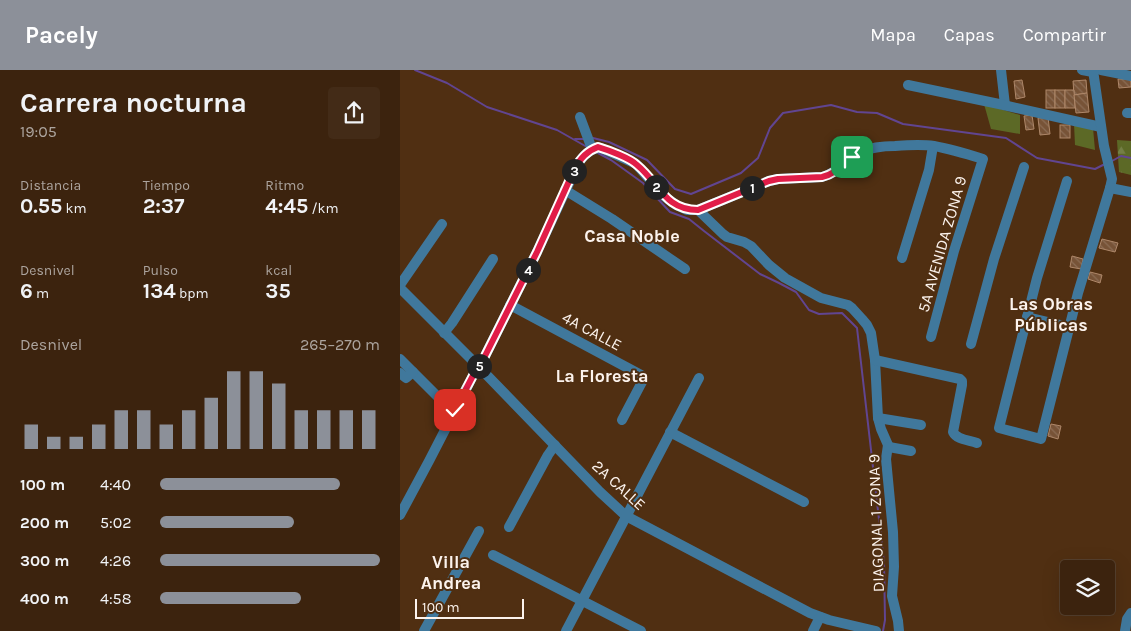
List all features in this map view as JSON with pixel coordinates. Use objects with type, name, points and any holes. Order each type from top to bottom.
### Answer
[{"type":"street","points":[[995,70],[1002,105]]},
{"type":"street","points":[[1001,70],[1002,105]]},
{"type":"street","points":[[1082,70],[1131,76]]},
{"type":"street","points":[[1067,180],[1037,278],[999,428],[1040,439],[1078,293],[1111,183],[1101,127],[1096,71]]},
{"type":"street","points":[[908,86],[1101,127]]},
{"type":"street","points":[[580,117],[592,150]]},
{"type":"street","points":[[400,515],[485,356],[537,252],[578,162],[592,150],[601,148],[636,164],[661,193],[671,201],[687,210],[698,210],[769,181],[827,176],[838,170],[852,157],[865,150],[883,146],[933,146],[929,170],[902,258]]},
{"type":"street","name":"5A AVENIDA ZONA 9","points":[[931,337],[954,251],[983,159],[933,146]]},
{"type":"street","points":[[971,344],[994,259],[1024,167]]},
{"type":"street","points":[[1111,183],[1131,192]]},
{"type":"street","points":[[565,190],[612,219],[685,269]]},
{"type":"street","name":"DIAGONAL 1 ZONA 9","points":[[698,210],[722,234],[751,246],[785,278],[821,298],[852,308],[870,329],[878,418],[889,447],[886,459],[893,532],[894,568],[892,596],[899,631]]},
{"type":"street","points":[[400,286],[442,224]]},
{"type":"street","points":[[444,333],[452,324],[493,259]]},
{"type":"street","name":"2A CALLE","points":[[400,286],[600,492],[626,516],[793,605],[820,617],[873,630]]},
{"type":"street","name":"4A CALLE","points":[[510,305],[643,377],[622,420]]},
{"type":"street","points":[[1027,317],[1069,327]]},
{"type":"street","points":[[400,359],[454,413]]},
{"type":"street","points":[[874,360],[958,378],[962,381],[953,432],[958,437],[977,442]]},
{"type":"street","points":[[400,373],[406,378],[413,372]]},
{"type":"street","points":[[566,631],[699,378]]},
{"type":"street","points":[[878,418],[921,425]]},
{"type":"street","points":[[670,432],[804,502]]},
{"type":"street","points":[[509,527],[555,445]]},
{"type":"street","points":[[889,447],[911,451]]},
{"type":"street","points":[[424,631],[479,531]]},
{"type":"street","points":[[493,555],[641,631]]},
{"type":"street","points":[[813,631],[820,617]]},
{"type":"street","points":[[1125,631],[1130,619]]},
{"type":"green space","points":[[984,104],[1020,115],[1020,134],[991,129]]},
{"type":"green space","points":[[1074,124],[1093,128],[1095,150],[1075,145]]},
{"type":"green space","points":[[1117,140],[1131,141],[1131,175],[1119,172]]},
{"type":"building","points":[[1118,79],[1131,79],[1131,87],[1119,88]]},
{"type":"building","points":[[1022,80],[1025,97],[1016,99],[1014,81]]},
{"type":"building","points":[[1086,80],[1087,93],[1074,95],[1073,81]]},
{"type":"building","points":[[1046,90],[1055,90],[1055,108],[1046,108]]},
{"type":"building","points":[[1055,90],[1065,90],[1065,108],[1055,108]]},
{"type":"building","points":[[1065,90],[1074,90],[1075,108],[1065,108]]},
{"type":"building","points":[[1087,93],[1089,112],[1076,113],[1074,95]]},
{"type":"building","points":[[1032,115],[1034,129],[1026,130],[1024,116]]},
{"type":"building","points":[[1048,117],[1050,134],[1040,135],[1038,118]]},
{"type":"building","points":[[1060,125],[1070,125],[1070,138],[1060,138]]},
{"type":"building","points":[[1102,239],[1118,243],[1115,252],[1099,248]]},
{"type":"building","points":[[1072,256],[1083,259],[1081,269],[1070,267]]},
{"type":"building","points":[[1090,272],[1102,275],[1100,283],[1088,279]]},
{"type":"building","points":[[1051,424],[1061,426],[1058,439],[1048,436]]},
{"type":"waterway","points":[[415,70],[447,83],[487,107],[557,130],[587,147]]},
{"type":"waterway","points":[[593,138],[609,142],[647,160],[675,189],[691,194],[741,173],[758,158],[770,128],[783,113],[831,105],[857,112],[877,113],[903,124],[1006,138],[1037,158],[1095,169],[1105,164]]},
{"type":"waterway","points":[[575,139],[585,139]]},
{"type":"waterway","points":[[598,153],[643,183],[670,212],[689,219],[760,274],[796,292],[809,310],[819,314],[842,313],[857,328],[884,563],[885,620],[883,631]]},
{"type":"waterway","points":[[1112,161],[1121,156],[1131,158]]},
{"type":"district","name":"Casa Noble","points":[[632,236]]},
{"type":"district","name":"Las Obras Públicas","points":[[1051,314]]},
{"type":"district","name":"La Floresta","points":[[602,376]]},
{"type":"district","name":"Villa Andrea","points":[[451,572]]},
{"type":"route","points":[[455,410],[485,356],[537,252],[578,162],[588,152],[598,147],[631,161],[640,167],[666,197],[676,205],[687,210],[698,210],[769,181],[827,176],[838,170],[852,157]]}]
